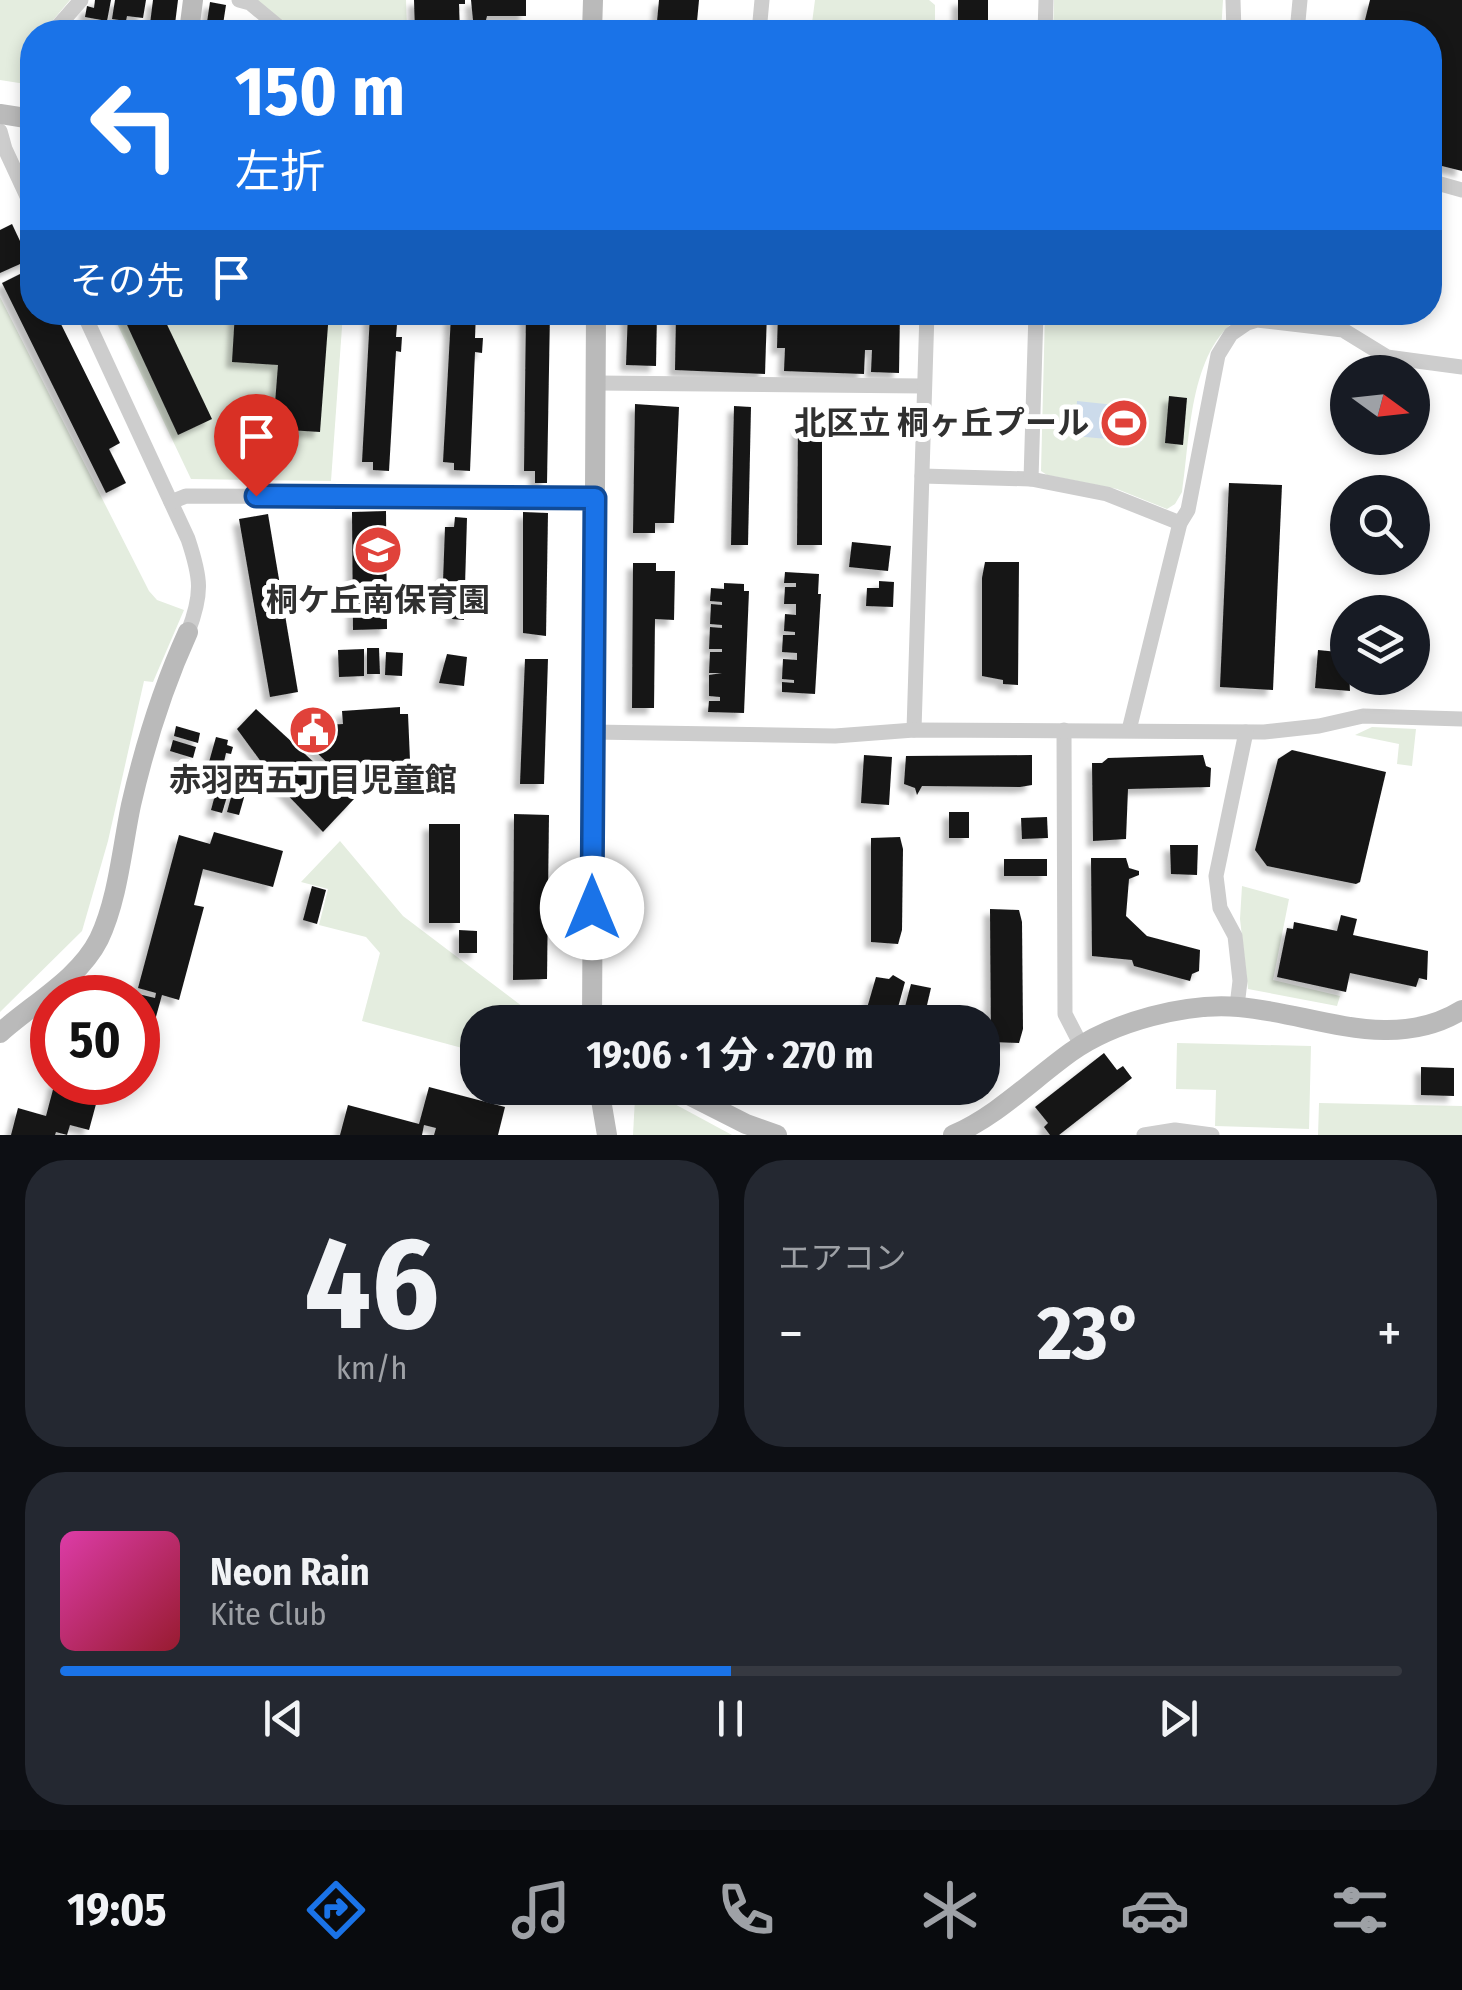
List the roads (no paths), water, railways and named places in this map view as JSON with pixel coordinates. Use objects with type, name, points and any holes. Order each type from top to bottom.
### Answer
[{"type":"street","points":[[63,20],[80,0]]},
{"type":"street","points":[[239,0],[250,2],[271,20]]},
{"type":"street","points":[[0,132],[20,181]]},
{"type":"street","points":[[0,1033],[78,968],[98,941],[109,912],[160,691],[197,608],[200,577],[171,502],[89,325]]},
{"type":"street","points":[[592,1005],[596,325]]},
{"type":"street","points":[[914,730],[925,325]]},
{"type":"street","points":[[1031,479],[1036,325]]},
{"type":"street","points":[[1129,730],[1180,523],[1188,510],[1218,355],[1231,334],[1244,325]]},
{"type":"street","points":[[1300,325],[1343,330],[1388,356],[1462,367]]},
{"type":"street","points":[[596,384],[922,386]]},
{"type":"street","points":[[922,476],[1031,479],[1107,494],[1180,523]]},
{"type":"street","points":[[171,502],[186,496],[595,498]]},
{"type":"street","points":[[594,732],[835,736],[914,730],[1246,732],[1319,726],[1364,716],[1462,719]]},
{"type":"street","points":[[1064,730],[1066,1014],[1081,1046]]},
{"type":"street","points":[[1237,1006],[1240,981],[1235,936],[1220,908],[1216,876],[1246,732]]},
{"type":"street","points":[[953,1135],[1002,1106],[1081,1046],[1108,1031],[1150,1018],[1237,1006],[1384,1032],[1424,1025],[1462,1010]]},
{"type":"street","points":[[602,1105],[607,1135]]},
{"type":"street","points":[[709,1105],[777,1135]]},
{"type":"street","points":[[1144,1135],[1175,1130],[1212,1135]]},
{"type":"water","points":[[1077,401],[1144,408],[1141,442],[1074,436]]},
{"type":"place","name":"北区立 桐ヶ丘プール","points":[[1124,423]]},
{"type":"place","name":"桐ケ丘南保育園","points":[[378,550]]},
{"type":"place","name":"赤羽西五丁目児童館","points":[[313,730]]}]
